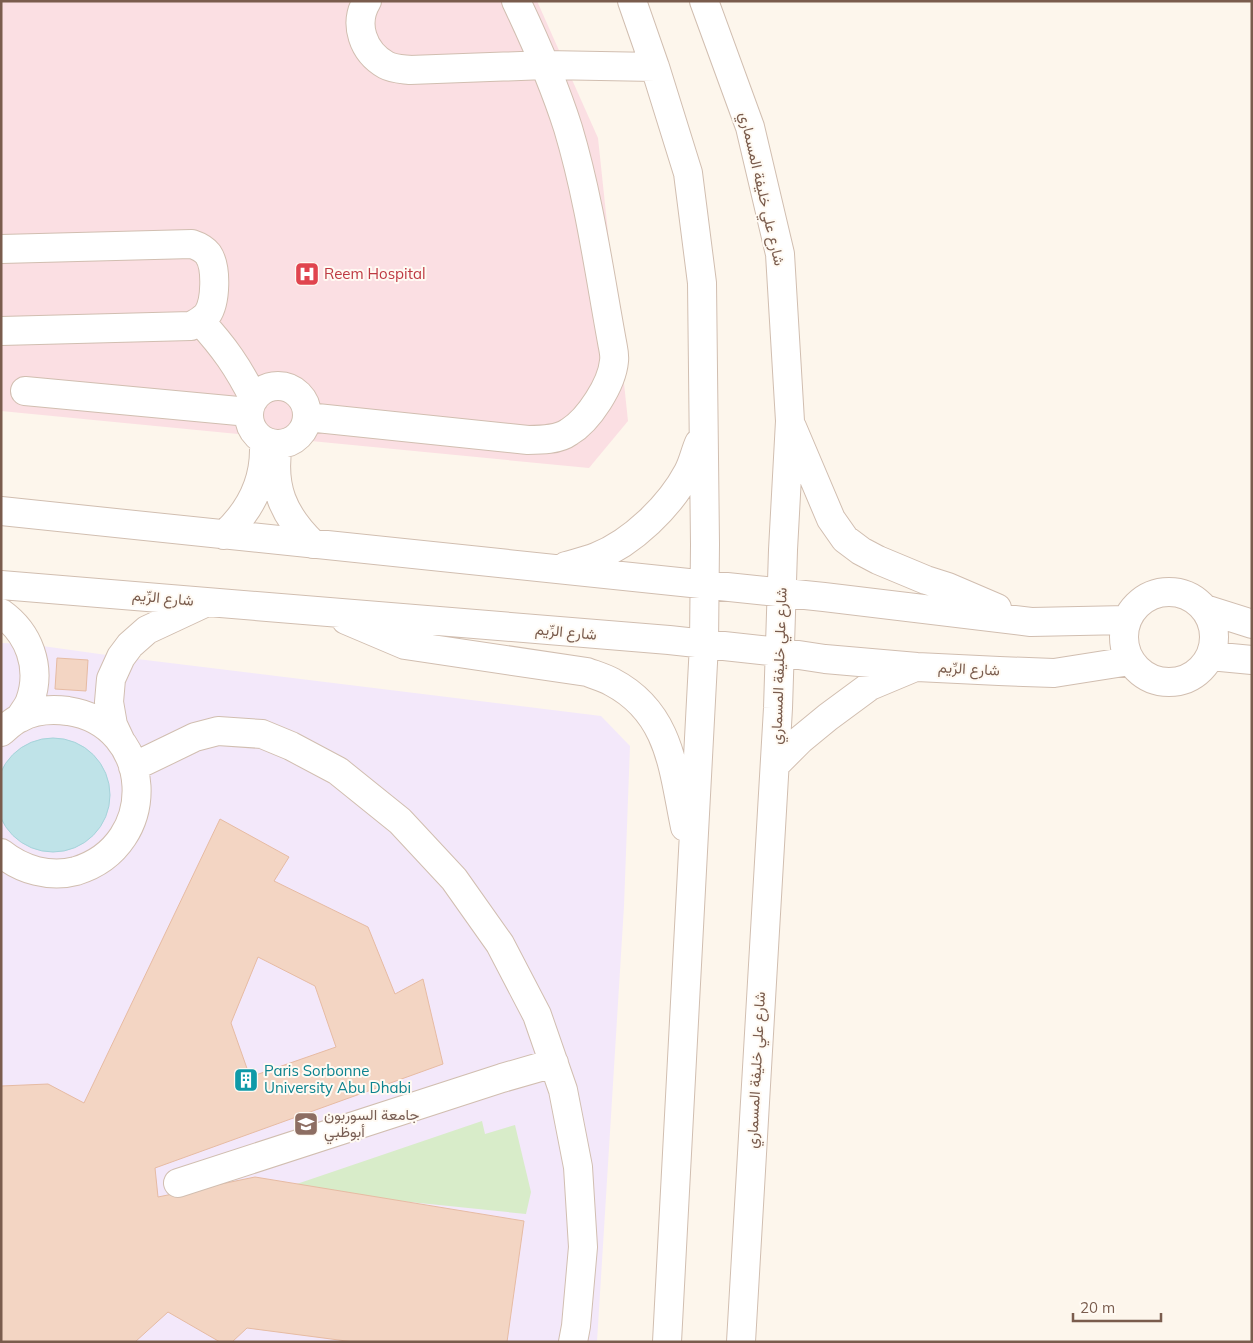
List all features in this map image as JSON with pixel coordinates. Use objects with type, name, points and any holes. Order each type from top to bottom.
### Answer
[{"type":"street","points":[[367,1],[361,10],[360,32],[369,53],[388,66],[410,70],[546,65],[655,67]]},
{"type":"street","points":[[307,417],[528,440],[547,440],[568,433],[583,421],[610,379],[614,361],[612,342],[580,171],[546,65],[516,1]]},
{"type":"street","points":[[632,1],[688,173],[702,283],[705,544],[704,644],[667,1342]]},
{"type":"street","name":"شارع علي خليفة المسماري","points":[[704,1],[750,127],[780,254],[790,421],[781,592],[775,765],[741,1342]]},
{"type":"street","points":[[1,250],[192,244],[200,247],[208,254],[212,262],[214,294],[208,314],[191,326],[1,330]]},
{"type":"street","points":[[200,321],[222,344],[240,370],[252,405],[250,423],[255,433],[271,442],[289,442],[305,428],[306,406],[301,397],[293,390],[283,387],[272,387],[262,391],[252,405]]},
{"type":"street","points":[[25,391],[252,405]]},
{"type":"street","points":[[790,421],[831,519],[845,539],[861,551],[878,560],[1031,622]]},
{"type":"street","points":[[556,570],[597,557],[633,536],[664,507],[688,472],[703,432]]},
{"type":"street","points":[[224,535],[238,522],[249,506],[257,489],[264,458],[271,442]]},
{"type":"street","points":[[271,442],[276,460],[278,491],[286,512],[294,524],[313,544]]},
{"type":"street","points":[[1,511],[781,592],[1031,622],[1127,620]]},
{"type":"street","name":"شارع الرِّيم","points":[[1,585],[704,644],[825,659],[917,666],[1054,673],[1130,661]]},
{"type":"street","points":[[1163,592],[1179,593],[1193,598],[1205,609],[1214,627],[1214,647],[1201,670],[1188,679],[1172,682],[1156,681],[1142,673],[1130,661],[1125,648],[1124,634],[1127,620],[1135,607],[1148,597],[1163,592]]},
{"type":"street","points":[[1,853],[10,861],[48,874],[75,871],[88,867],[105,857],[120,843],[130,826],[136,806],[137,786],[128,756],[113,725],[109,702],[111,679],[120,657],[147,630],[207,602]]},
{"type":"street","points":[[1205,609],[1252,624]]},
{"type":"street","points":[[324,611],[405,645],[587,672],[612,682],[634,696],[654,719],[669,748],[692,864]]},
{"type":"street","points":[[1,613],[12,621],[25,638],[34,663],[34,682],[30,702],[10,725]]},
{"type":"street","points":[[1210,656],[1252,660]]},
{"type":"street","points":[[775,765],[800,740],[870,686],[917,666]]},
{"type":"street","points":[[10,725],[38,712],[57,710],[77,712],[95,720],[111,731],[128,756]]},
{"type":"street","points":[[128,756],[218,731],[262,734],[291,746],[338,771],[400,821],[454,879],[500,944],[537,1015],[563,1090],[578,1167],[583,1247],[573,1342]]},
{"type":"street","points":[[178,1183],[502,1078],[554,1063]]},
{"type":"shaded area","name":"Reem Hospital","points":[[1,1],[537,1],[598,138],[628,421],[589,468],[1,411]]},
{"type":"shaded area","name":"جامعة السوربون أبوظبي","points":[[1,643],[28,644],[601,716],[630,746],[624,906],[597,1342],[1,1342]]},
{"type":"green space","points":[[482,1121],[485,1134],[515,1125],[531,1192],[526,1214],[282,1189]]},
{"type":"water","points":[[53,738],[75,743],[93,755],[105,773],[110,795],[105,817],[93,835],[75,847],[53,852],[31,847],[13,835],[1,817],[-4,795],[1,773],[13,755],[31,743]]},
{"type":"building","points":[[57,658],[88,660],[86,691],[55,689]]},
{"type":"building","name":"Paris Sorbonne University Abu Dhabi","points":[[220,819],[289,857],[274,881],[368,927],[395,994],[423,979],[443,1064],[155,1168],[158,1197],[255,1177],[524,1221],[507,1342],[354,1342],[247,1328],[232,1342],[220,1342],[168,1312],[135,1342],[1,1342],[1,1086],[48,1084],[84,1103]],"holes":[[[258,957],[315,986],[336,1047],[250,1077],[231,1023]]]},
{"type":"place","name":"Reem Hospital","points":[[307,274]]},
{"type":"place","name":"Paris Sorbonne University Abu Dhabi","points":[[246,1080]]},
{"type":"place","name":"جامعة السوربون أبوظبي","points":[[306,1124]]}]
